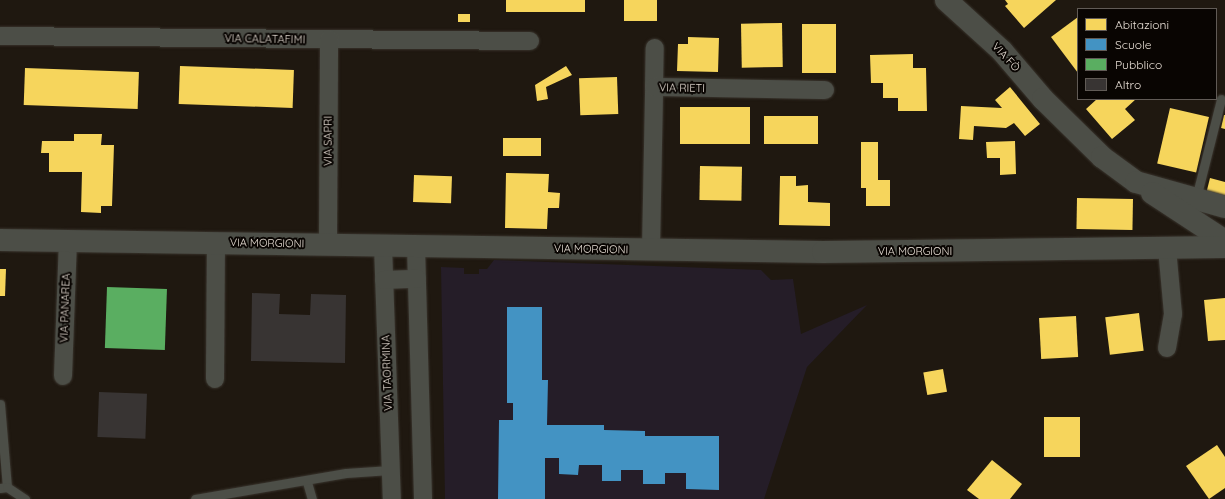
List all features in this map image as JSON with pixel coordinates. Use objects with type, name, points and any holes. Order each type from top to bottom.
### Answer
[{"type":"street","name":"VIA FÒ","points":[[946,0],[1002,51],[1061,118],[1102,157],[1136,182],[1190,206],[1225,241]]},
{"type":"street","name":"VIA CALATAFIMI","points":[[0,36],[530,41]]},
{"type":"street","name":"VIA SAPRI","points":[[328,243],[329,39]]},
{"type":"street","points":[[654,87],[655,48]]},
{"type":"street","name":"VIA RIETI","points":[[651,250],[654,87],[825,90]]},
{"type":"street","points":[[1167,348],[1173,314],[1175,247],[1190,206],[1225,207]]},
{"type":"street","name":"VIA MORGIONI","points":[[0,240],[328,243],[416,247],[823,252],[1225,247]]},
{"type":"street","name":"VIA PANAREA","points":[[63,376],[68,241]]},
{"type":"street","points":[[215,379],[216,242]]},
{"type":"street","name":"VIA TAORMINA","points":[[383,246],[392,499]]},
{"type":"street","points":[[416,247],[423,499]]},
{"type":"street","points":[[384,280],[417,280]]},
{"type":"lane","points":[[1190,206],[1221,99]]},
{"type":"lane","points":[[0,404],[3,487],[25,499]]},
{"type":"lane","points":[[195,499],[307,482],[346,473],[390,470]]},
{"type":"lane","points":[[307,482],[312,499]]},
{"type":"shaded area","points":[[494,260],[761,270],[771,280],[793,279],[801,334],[867,305],[807,367],[764,499],[445,499],[441,267],[464,268],[464,274],[479,274],[479,269],[487,269]]},
{"type":"building: Abitazioni","points":[[506,0],[585,0],[585,12],[506,12]]},
{"type":"building: Abitazioni","points":[[624,0],[657,0],[657,21],[624,21]]},
{"type":"building: Abitazioni","points":[[1005,0],[1056,0],[1024,28],[1005,6],[1008,4]]},
{"type":"building: Abitazioni","points":[[458,14],[470,14],[470,22],[458,22]]},
{"type":"building: Abitazioni","points":[[1077,18],[1077,72],[1051,37]]},
{"type":"building: Abitazioni","points":[[782,23],[783,67],[742,68],[741,24]]},
{"type":"building: Abitazioni","points":[[802,24],[836,24],[836,73],[802,73]]},
{"type":"building: Abitazioni","points":[[688,37],[719,38],[718,72],[677,71],[678,44],[688,44]]},
{"type":"building: Abitazioni","points":[[913,54],[913,68],[926,68],[927,111],[898,111],[898,98],[883,98],[883,83],[871,83],[870,55]]},
{"type":"building: Abitazioni","points":[[180,66],[294,70],[293,108],[179,104]]},
{"type":"building: Abitazioni","points":[[566,66],[572,75],[546,87],[548,99],[537,101],[535,85]]},
{"type":"building: Abitazioni","points":[[25,68],[139,72],[138,109],[24,105]]},
{"type":"building: Abitazioni","points":[[617,77],[618,114],[580,115],[579,78]]},
{"type":"building: Abitazioni","points":[[1010,87],[1040,124],[1025,136],[1014,123],[1006,128],[974,126],[973,140],[959,139],[961,106],[1002,108],[995,100]]},
{"type":"building: Abitazioni","points":[[1096,100],[1135,100],[1125,109],[1135,120],[1112,139],[1086,109]]},
{"type":"building: Abitazioni","points":[[680,107],[750,107],[750,144],[680,144]]},
{"type":"building: Abitazioni","points":[[1170,108],[1209,117],[1196,173],[1157,164]]},
{"type":"building: Abitazioni","points":[[1225,115],[1225,129],[1221,128]]},
{"type":"building: Abitazioni","points":[[764,116],[818,116],[818,144],[764,144]]},
{"type":"building: Abitazioni","points":[[74,134],[102,134],[101,145],[114,145],[112,206],[101,206],[101,213],[81,212],[82,172],[49,172],[49,153],[41,153],[42,141],[74,141]]},
{"type":"building: Abitazioni","points":[[503,138],[541,138],[541,156],[503,156]]},
{"type":"building: Abitazioni","points":[[1015,141],[1016,174],[1000,175],[1000,158],[987,158],[986,142]]},
{"type":"building: Abitazioni","points":[[861,142],[878,142],[878,180],[890,180],[890,206],[866,206],[866,188],[861,188]]},
{"type":"building: Abitazioni","points":[[700,166],[742,167],[741,201],[699,200]]},
{"type":"building: Abitazioni","points":[[506,173],[549,174],[548,192],[560,193],[559,208],[548,208],[547,229],[505,228]]},
{"type":"building: Abitazioni","points":[[414,175],[452,176],[451,203],[413,202]]},
{"type":"building: Abitazioni","points":[[780,176],[796,176],[796,186],[808,185],[808,202],[830,203],[830,226],[779,225]]},
{"type":"building: Abitazioni","points":[[1210,178],[1225,182],[1225,199],[1206,194]]},
{"type":"building: Abitazioni","points":[[1077,198],[1133,199],[1132,230],[1076,229]]},
{"type":"building: Abitazioni","points":[[0,269],[6,269],[5,296],[0,296]]},
{"type":"building: Abitazioni","points":[[1225,298],[1225,340],[1208,341],[1204,300]]},
{"type":"building: Abitazioni","points":[[1139,313],[1144,351],[1110,355],[1105,317]]},
{"type":"building: Abitazioni","points":[[1076,316],[1078,357],[1041,359],[1039,318]]},
{"type":"building: Abitazioni","points":[[943,369],[947,392],[927,395],[923,372]]},
{"type":"building: Abitazioni","points":[[1044,417],[1080,417],[1080,457],[1044,457]]},
{"type":"building: Abitazioni","points":[[1217,445],[1225,457],[1225,488],[1209,499],[1186,466]]},
{"type":"building: Abitazioni","points":[[992,460],[1022,484],[1010,499],[979,499],[967,490]]},
{"type":"building: Scuole","points":[[507,307],[542,307],[542,380],[548,380],[547,425],[604,425],[604,430],[645,431],[645,436],[719,436],[719,490],[686,489],[686,473],[665,473],[665,484],[643,484],[643,470],[621,470],[621,481],[602,481],[602,465],[579,465],[578,475],[559,474],[559,458],[545,458],[545,499],[498,499],[499,420],[513,420],[513,403],[507,403]]},
{"type":"building: Pubblico","points":[[107,287],[167,289],[165,350],[105,348]]},
{"type":"building: Altro","points":[[252,293],[280,294],[279,314],[310,315],[311,294],[346,295],[345,363],[251,361]]},
{"type":"building: Altro","points":[[99,392],[147,394],[145,439],[97,437]]}]
